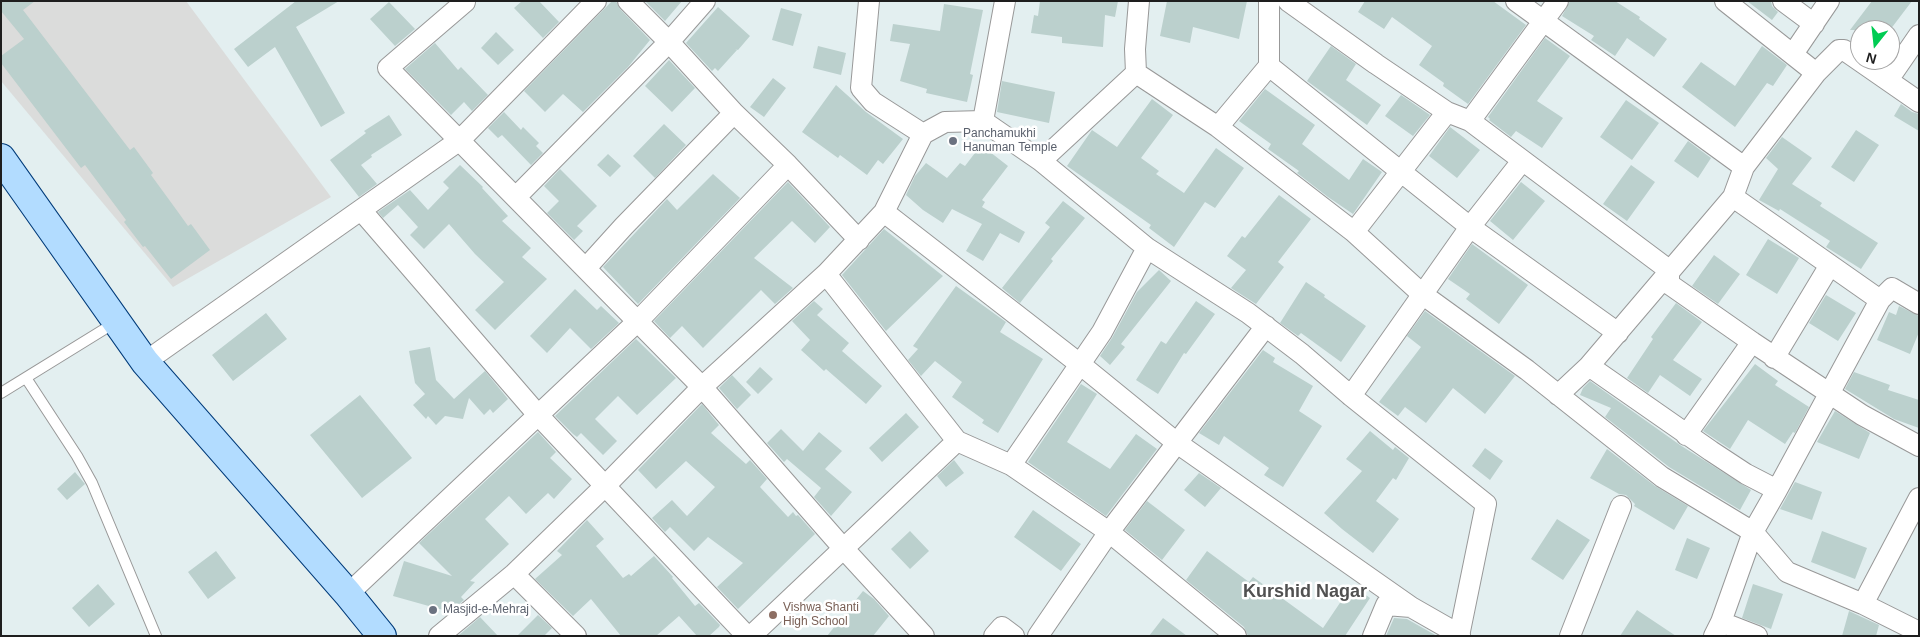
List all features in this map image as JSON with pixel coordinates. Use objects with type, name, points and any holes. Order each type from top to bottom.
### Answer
[{"type":"main road","points":[[1,158],[145,362],[348,594],[382,636]]},
{"type":"street","points":[[464,1],[388,68],[702,387],[843,548],[924,636]]},
{"type":"street","points":[[145,362],[460,140],[596,1]]},
{"type":"street","points":[[628,1],[670,42],[734,113],[788,165],[859,240]]},
{"type":"street","points":[[516,197],[670,42],[705,1]]},
{"type":"street","points":[[869,1],[861,88],[874,102],[923,134]]},
{"type":"street","points":[[983,122],[1005,1]]},
{"type":"street","points":[[1040,161],[1136,73],[1135,49],[1140,1]]},
{"type":"street","points":[[1218,126],[1269,66],[1269,1]]},
{"type":"street","points":[[1288,1],[1447,112],[1470,121],[1669,270]]},
{"type":"street","points":[[1516,1],[1744,167]]},
{"type":"street","points":[[1470,121],[1558,1]]},
{"type":"street","points":[[1724,1],[1816,73]]},
{"type":"street","points":[[1783,1],[1814,24]]},
{"type":"street","points":[[1793,54],[1830,1]]},
{"type":"street","points":[[1888,80],[1919,35]]},
{"type":"street","points":[[1558,395],[1589,366],[1618,334],[1669,270],[1732,197],[1744,167],[1816,73],[1841,50],[1919,102]]},
{"type":"street","points":[[1269,66],[1470,227],[1618,334]]},
{"type":"street","points":[[1136,73],[1218,126],[1354,232],[1422,294],[1558,395],[1662,477],[1753,532],[1787,572],[1864,604],[1919,632]]},
{"type":"street","points":[[1354,232],[1447,112]]},
{"type":"street","points":[[586,268],[734,113]]},
{"type":"street","points":[[439,636],[514,574],[605,486],[702,387],[826,274],[884,212],[923,134],[945,122],[983,122],[1040,161],[1146,248],[1266,326],[1302,354],[1350,396],[1486,504],[1459,635],[1411,607],[1177,443],[1081,365],[884,212]]},
{"type":"street","points":[[1350,396],[1470,227],[1522,160]]},
{"type":"street","points":[[348,594],[638,321],[788,165]]},
{"type":"street","points":[[1732,197],[1880,300]]},
{"type":"street","points":[[361,210],[538,415],[747,636]]},
{"type":"street","points":[[1011,465],[1102,332],[1146,248]]},
{"type":"street","points":[[1774,358],[1830,265]]},
{"type":"street","points":[[1669,270],[1669,284],[1774,358],[1862,415],[1919,446]]},
{"type":"street","points":[[826,274],[957,441],[1011,465],[1110,532],[1236,636]]},
{"type":"street","points":[[1756,636],[1718,629],[1753,532],[1880,300],[1892,288],[1919,304]]},
{"type":"street","points":[[1038,636],[1110,532],[1266,326]]},
{"type":"street","points":[[1686,435],[1752,342]]},
{"type":"street","points":[[1589,366],[1686,435],[1746,474],[1777,490]]},
{"type":"street","points":[[752,636],[957,441]]},
{"type":"street","points":[[1864,604],[1919,498]]},
{"type":"street","points":[[1570,636],[1621,506]]},
{"type":"street","points":[[514,574],[576,636]]},
{"type":"street","points":[[1373,636],[1386,606],[1411,607]]},
{"type":"street","points":[[994,636],[1002,627],[1014,636]]},
{"type":"lane","points":[[1,393],[117,321]]},
{"type":"lane","points":[[26,378],[92,483],[156,636]]},
{"type":"shaded area","points":[[1,1],[186,1],[331,197],[173,287],[1,81]]},
{"type":"building","points":[[1,1],[35,1],[23,10],[130,150],[134,147],[153,173],[151,175],[188,226],[191,224],[210,250],[171,279],[124,222],[126,220],[85,165],[81,168],[1,63],[1,56],[24,39],[1,11]]},
{"type":"building","points":[[296,1],[339,1],[296,27],[345,113],[321,127],[275,47],[248,67],[234,49]]},
{"type":"building","points":[[522,1],[539,1],[559,22],[543,38],[514,8]]},
{"type":"building","points":[[612,1],[616,1],[620,9],[650,40],[628,67],[583,112],[563,94],[545,112],[524,91]]},
{"type":"building","points":[[645,1],[682,1],[665,21]]},
{"type":"building","points":[[1040,1],[1118,1],[1115,17],[1105,15],[1103,47],[1062,43],[1062,37],[1031,33],[1034,15],[1038,16]]},
{"type":"building","points":[[1167,1],[1247,1],[1239,39],[1193,27],[1190,43],[1160,36]]},
{"type":"building","points":[[1365,1],[1493,1],[1526,25],[1468,104],[1419,65],[1432,46],[1392,17],[1384,29],[1358,12]]},
{"type":"building","points":[[1570,1],[1615,1],[1640,17],[1639,19],[1667,39],[1654,57],[1627,38],[1615,56],[1591,40],[1594,36],[1562,16]]},
{"type":"building","points":[[1747,1],[1771,1],[1772,6],[1778,12],[1772,20]]},
{"type":"building","points":[[1872,1],[1912,1],[1898,20],[1858,20]]},
{"type":"building","points":[[389,2],[415,29],[395,46],[370,19]]},
{"type":"building","points":[[944,4],[983,10],[970,74],[973,75],[967,102],[926,93],[927,89],[900,81],[910,44],[890,41],[893,24],[940,31]]},
{"type":"building","points":[[718,7],[750,36],[738,50],[735,49],[737,50],[718,71],[715,68],[712,71],[686,43]]},
{"type":"building","points":[[781,8],[802,14],[793,46],[772,40]]},
{"type":"building","points":[[496,32],[514,50],[498,65],[481,48]]},
{"type":"building","points":[[1545,38],[1570,56],[1537,101],[1563,118],[1542,148],[1516,131],[1511,137],[1489,120],[1488,117]]},
{"type":"building","points":[[435,43],[458,70],[461,67],[488,95],[472,111],[464,102],[451,115],[405,69]]},
{"type":"building","points":[[818,46],[846,53],[841,75],[813,68]]},
{"type":"building","points":[[1331,46],[1356,64],[1346,80],[1381,105],[1367,125],[1307,81]]},
{"type":"building","points":[[1762,46],[1787,65],[1773,86],[1767,83],[1735,127],[1682,87],[1701,62],[1735,86]]},
{"type":"building","points":[[669,60],[695,88],[672,112],[645,86]]},
{"type":"building","points":[[773,78],[786,88],[764,117],[750,107]]},
{"type":"building","points":[[1002,81],[1055,92],[1049,123],[997,112]]},
{"type":"building","points":[[836,85],[866,112],[903,139],[883,164],[878,160],[867,175],[840,155],[838,158],[802,132]]},
{"type":"building","points":[[1265,89],[1315,125],[1302,144],[1349,180],[1363,159],[1382,172],[1353,214],[1297,173],[1299,171],[1268,149],[1271,144],[1239,121]]},
{"type":"building","points":[[1401,95],[1430,115],[1413,136],[1385,116]]},
{"type":"building","points":[[1152,99],[1173,115],[1141,158],[1159,171],[1156,174],[1184,193],[1216,148],[1244,168],[1215,208],[1205,202],[1174,247],[1149,228],[1151,225],[1067,166],[1092,130],[1117,147]]},
{"type":"building","points":[[1626,100],[1659,123],[1632,160],[1600,137]]},
{"type":"building","points":[[1901,104],[1912,112],[1919,114],[1919,131],[1894,116]]},
{"type":"building","points":[[504,112],[521,130],[523,127],[539,143],[536,146],[543,153],[531,165],[502,135],[498,138],[488,128]]},
{"type":"building","points":[[389,115],[402,135],[371,155],[372,157],[361,165],[377,184],[359,197],[330,160],[366,133],[364,131]]},
{"type":"building","points":[[664,124],[686,145],[655,178],[633,156]]},
{"type":"building","points":[[1450,127],[1480,150],[1457,178],[1429,156]]},
{"type":"building","points":[[1856,130],[1879,145],[1854,182],[1831,167]]},
{"type":"building","points":[[1782,137],[1812,158],[1792,184],[1822,203],[1820,206],[1878,243],[1861,269],[1826,247],[1830,241],[1780,209],[1779,211],[1759,200],[1778,169],[1766,158]]},
{"type":"building","points":[[1688,141],[1711,158],[1698,178],[1674,161]]},
{"type":"building","points":[[981,145],[1008,166],[982,200],[985,202],[982,207],[1025,232],[1019,243],[1000,233],[983,261],[966,251],[982,224],[952,209],[943,223],[923,210],[906,195],[915,176],[926,163],[947,178],[960,163],[965,166]]},
{"type":"building","points":[[608,154],[621,166],[610,177],[597,165]]},
{"type":"building","points":[[460,165],[483,187],[508,216],[502,221],[531,248],[522,257],[547,279],[495,330],[475,310],[504,282],[475,254],[449,224],[424,249],[410,235],[418,227],[398,205],[383,218],[378,212],[410,190],[428,210],[449,188],[443,182]]},
{"type":"building","points":[[1631,165],[1655,182],[1627,221],[1603,204]]},
{"type":"building","points":[[560,169],[597,206],[577,226],[583,231],[574,240],[547,213],[559,201],[544,186]]},
{"type":"building","points":[[713,174],[740,198],[638,304],[603,267],[667,199],[677,210]]},
{"type":"building","points":[[788,182],[830,227],[815,243],[792,221],[754,258],[793,288],[775,304],[761,290],[703,348],[682,326],[670,338],[654,321]]},
{"type":"building","points":[[1521,182],[1545,201],[1513,240],[1490,221]]},
{"type":"building","points":[[1279,195],[1311,219],[1278,262],[1284,267],[1256,304],[1231,288],[1246,270],[1227,256],[1242,236],[1245,238]]},
{"type":"building","points":[[1063,201],[1085,218],[1051,259],[1053,261],[1020,303],[1002,288],[1050,227],[1045,223]]},
{"type":"building","points":[[884,229],[943,276],[886,331],[842,275]]},
{"type":"building","points":[[1768,239],[1799,258],[1777,294],[1746,275]]},
{"type":"building","points":[[1472,244],[1528,285],[1499,324],[1466,299],[1470,294],[1448,279]]},
{"type":"building","points":[[1714,255],[1740,274],[1718,304],[1692,286]]},
{"type":"building","points":[[1159,270],[1171,281],[1121,344],[1125,347],[1110,365],[1100,356],[1137,292]]},
{"type":"building","points":[[1306,282],[1366,326],[1341,362],[1301,333],[1298,336],[1280,323]]},
{"type":"building","points":[[956,286],[1006,322],[1000,332],[1043,359],[998,433],[982,423],[984,420],[952,397],[962,382],[935,361],[921,376],[908,360],[918,349],[913,346]]},
{"type":"building","points":[[575,289],[597,310],[601,306],[619,323],[591,349],[570,328],[547,353],[530,336]]},
{"type":"building","points":[[1826,295],[1856,313],[1838,341],[1809,323]]},
{"type":"building","points":[[814,301],[823,309],[817,315],[849,343],[842,351],[882,386],[866,404],[801,350],[810,340],[792,321]]},
{"type":"building","points":[[1196,301],[1215,314],[1186,354],[1184,353],[1158,394],[1136,380],[1161,341],[1166,344]]},
{"type":"building","points":[[1676,303],[1702,322],[1673,360],[1702,379],[1690,396],[1660,375],[1648,393],[1627,378],[1653,339],[1651,337]]},
{"type":"building","points":[[1899,306],[1919,316],[1919,332],[1910,354],[1877,340],[1889,312],[1896,315]]},
{"type":"building","points":[[1425,311],[1515,376],[1485,414],[1453,388],[1426,423],[1405,407],[1398,416],[1379,402],[1421,347],[1407,336]]},
{"type":"building","points":[[266,313],[287,339],[233,381],[212,355]]},
{"type":"building","points":[[636,339],[676,378],[637,415],[618,396],[595,419],[617,441],[603,455],[581,433],[577,437],[555,416]]},
{"type":"building","points":[[430,347],[436,380],[454,399],[485,371],[508,399],[493,413],[490,409],[484,415],[469,398],[463,419],[445,416],[436,425],[428,416],[426,419],[413,405],[425,394],[415,383],[409,351]]},
{"type":"building","points":[[1263,350],[1275,358],[1273,362],[1313,386],[1299,411],[1322,426],[1283,487],[1264,475],[1269,468],[1224,436],[1219,445],[1199,433]]},
{"type":"building","points":[[1755,364],[1778,381],[1775,385],[1809,407],[1795,433],[1793,432],[1785,444],[1748,420],[1730,449],[1703,431]]},
{"type":"building","points":[[760,367],[773,379],[758,394],[746,382]]},
{"type":"building","points":[[1854,372],[1890,385],[1888,390],[1919,400],[1919,428],[1894,419],[1845,389]]},
{"type":"building","points":[[732,375],[751,395],[737,409],[719,388]]},
{"type":"building","points":[[1590,381],[1680,445],[1751,490],[1740,510],[1669,467],[1605,417],[1611,408],[1580,395],[1583,388]]},
{"type":"building","points":[[1081,384],[1097,394],[1067,442],[1110,469],[1136,434],[1157,449],[1106,516],[1028,462]]},
{"type":"building","points":[[360,395],[412,458],[362,498],[310,435]]},
{"type":"building","points":[[702,404],[719,425],[711,433],[746,464],[750,460],[767,479],[760,487],[788,517],[793,512],[796,516],[798,515],[815,534],[738,609],[717,587],[743,563],[708,537],[694,551],[670,527],[665,532],[652,518],[672,500],[687,516],[715,487],[686,461],[656,489],[638,470]]},
{"type":"building","points":[[1835,411],[1870,433],[1859,459],[1817,442]]},
{"type":"building","points":[[906,413],[919,427],[882,462],[869,448]]},
{"type":"building","points":[[781,429],[803,451],[819,432],[842,451],[825,469],[852,492],[831,516],[814,497],[821,488],[787,459],[784,462],[767,443]]},
{"type":"building","points":[[1370,431],[1393,450],[1395,447],[1409,458],[1396,480],[1393,478],[1376,501],[1399,519],[1373,553],[1324,513],[1362,471],[1346,459]]},
{"type":"building","points":[[538,432],[556,452],[550,458],[572,479],[554,499],[548,493],[526,514],[509,496],[485,519],[509,544],[470,581],[475,582],[461,597],[464,600],[447,614],[443,610],[393,596],[404,561],[452,576],[419,543]]},
{"type":"building","points":[[1485,448],[1503,461],[1490,480],[1472,466]]},
{"type":"building","points":[[1607,449],[1655,486],[1688,506],[1674,530],[1634,506],[1635,504],[1626,495],[1619,494],[1590,478]]},
{"type":"building","points":[[954,460],[964,473],[946,487],[937,476]]},
{"type":"building","points":[[75,472],[85,484],[67,500],[57,489]]},
{"type":"building","points":[[1199,473],[1221,488],[1205,507],[1184,490]]},
{"type":"building","points":[[1795,482],[1822,492],[1812,520],[1780,509]]},
{"type":"building","points":[[1147,501],[1185,530],[1162,560],[1125,530]]},
{"type":"building","points":[[1033,510],[1081,544],[1061,571],[1014,537]]},
{"type":"building","points":[[1557,519],[1590,540],[1563,580],[1531,559]]},
{"type":"building","points":[[587,520],[604,539],[596,546],[623,578],[629,574],[631,576],[654,556],[695,606],[699,603],[720,625],[719,627],[709,636],[697,636],[679,616],[656,636],[621,636],[591,599],[573,616],[535,579],[562,555],[557,551]]},
{"type":"building","points":[[910,531],[929,551],[910,569],[891,549]]},
{"type":"building","points":[[1822,531],[1867,548],[1855,579],[1811,562]]},
{"type":"building","points":[[1687,538],[1710,548],[1697,579],[1675,570]]},
{"type":"building","points":[[216,551],[236,578],[208,599],[188,572]]},
{"type":"building","points":[[1207,551],[1249,582],[1253,577],[1323,628],[1352,585],[1370,598],[1345,636],[1248,636],[1244,627],[1186,580]]},
{"type":"building","points":[[98,584],[115,604],[89,627],[72,608]]},
{"type":"building","points":[[1753,584],[1783,594],[1771,629],[1742,618]]},
{"type":"building","points":[[863,591],[874,599],[889,616],[873,636],[827,636]]},
{"type":"building","points":[[1637,610],[1676,636],[1620,636]]},
{"type":"building","points":[[1849,611],[1879,625],[1876,636],[1842,636]]},
{"type":"building","points":[[538,615],[552,628],[544,636],[517,636]]},
{"type":"building","points":[[480,617],[498,636],[458,636]]},
{"type":"building","points":[[1163,618],[1187,636],[1149,636]]},
{"type":"building","points":[[1394,618],[1407,619],[1437,636],[1386,636]]},
{"type":"place","name":"Panchamukhi Hanuman Temple","points":[[953,141]]},
{"type":"place","name":"Masjid-e-Mehraj","points":[[433,610]]},
{"type":"place","name":"Vishwa Shanti High School","points":[[773,615]]},
{"type":"district","name":"Kurshid Nagar","points":[[1305,592]]}]
